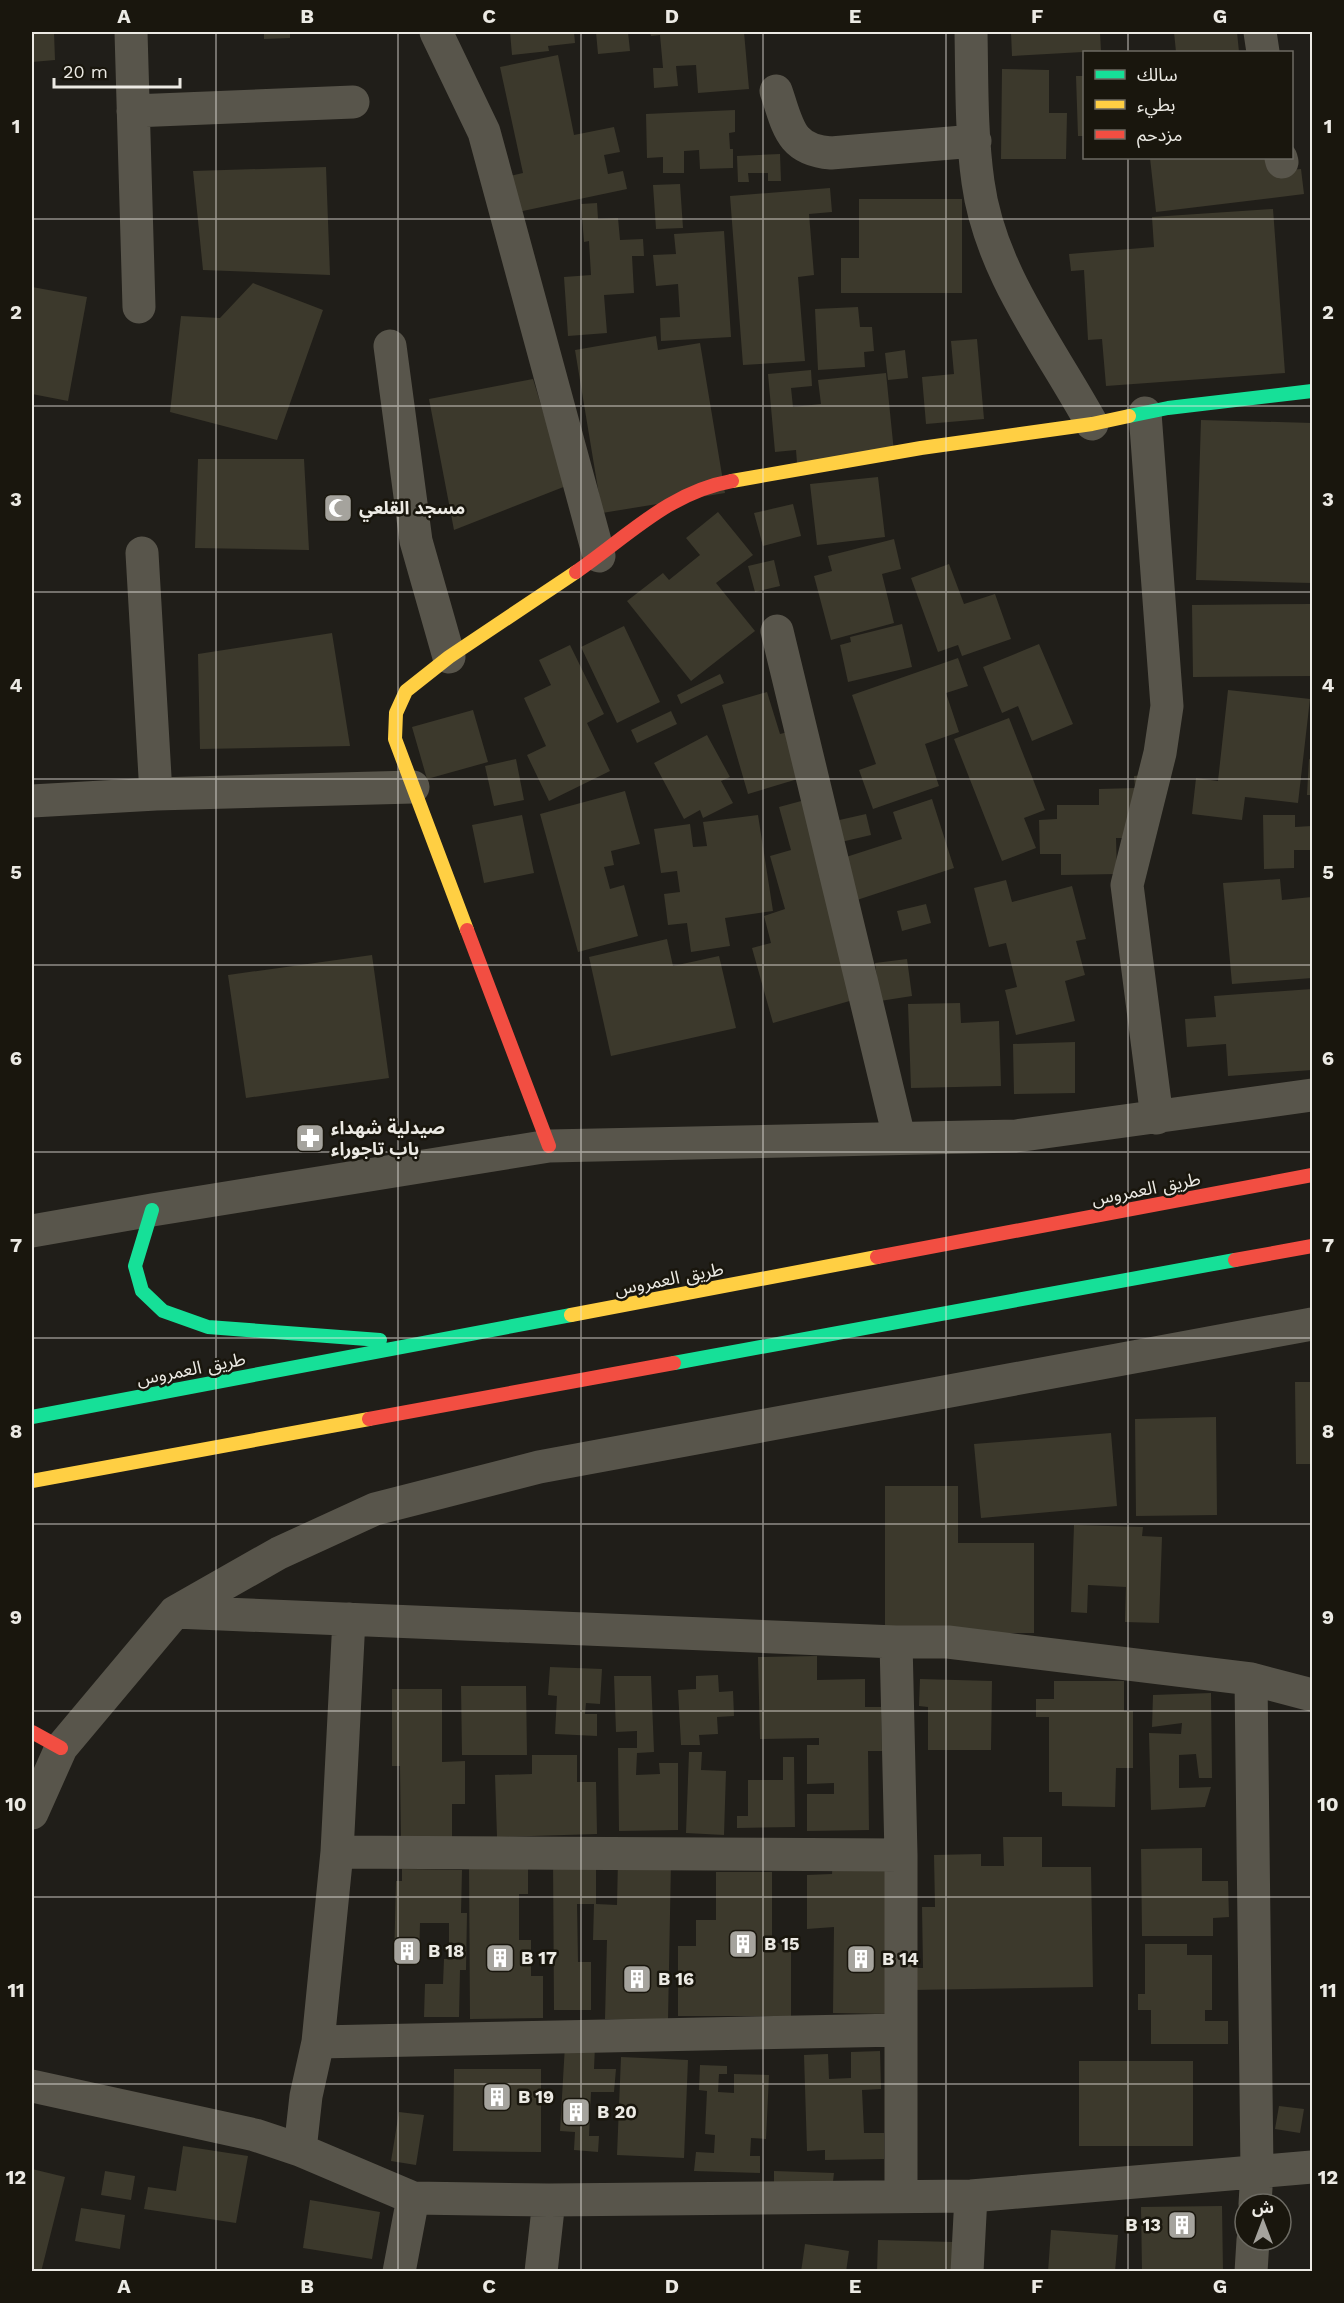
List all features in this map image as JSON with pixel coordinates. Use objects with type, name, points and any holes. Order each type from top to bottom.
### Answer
[{"type":"main road","points":[[549,1146],[394,739],[396,713],[406,691],[449,657],[598,556],[664,507],[690,492],[725,482],[921,448],[1092,424],[1168,408],[1312,391]]},
{"type":"main road","name":"طريق العمروس","points":[[32,1417],[1312,1175]]},
{"type":"main road","points":[[152,1210],[135,1266],[142,1291],[164,1311],[208,1327],[426,1343]]},
{"type":"main road","points":[[32,1481],[1312,1245]]},
{"type":"main road","points":[[32,1732],[61,1748]]},
{"type":"street","points":[[130,32],[139,307]]},
{"type":"street","points":[[436,32],[484,132],[598,556]]},
{"type":"street","points":[[971,32],[978,183],[992,238],[1010,284],[1092,424]]},
{"type":"street","points":[[1260,32],[1263,51]]},
{"type":"street","points":[[776,90],[787,124],[794,136],[804,147],[814,152],[831,153],[975,141]]},
{"type":"street","points":[[133,111],[353,102]]},
{"type":"street","points":[[390,346],[416,541],[449,657]]},
{"type":"street","points":[[1145,413],[1167,706],[1160,753],[1127,885],[1157,1118]]},
{"type":"street","points":[[142,552],[156,794]]},
{"type":"street","points":[[777,631],[900,1137]]},
{"type":"street","points":[[32,801],[156,794],[413,787]]},
{"type":"street","points":[[32,1231],[549,1146],[1017,1136],[1312,1095]]},
{"type":"street","points":[[32,1813],[61,1748],[175,1612],[279,1553],[375,1509],[528,1470],[1312,1324]]},
{"type":"street","points":[[175,1612],[896,1642],[948,1642],[1251,1679],[1312,1695]]},
{"type":"street","points":[[300,2150],[306,2096],[318,2042],[337,1852],[349,1619]]},
{"type":"street","points":[[896,1642],[901,1855],[901,2195]]},
{"type":"street","points":[[1251,1679],[1256,2192]]},
{"type":"street","points":[[337,1852],[901,1855]]},
{"type":"street","points":[[318,2042],[901,2030]]},
{"type":"street","points":[[32,2086],[255,2135],[300,2150],[413,2198],[549,2200],[971,2196],[1312,2167]]},
{"type":"street","points":[[966,2271],[971,2196]]},
{"type":"street","points":[[399,2271],[413,2198]]},
{"type":"street","points":[[541,2271],[549,2200]]},
{"type":"street","points":[[1251,2271],[1252,2252]]},
{"type":"building","points":[[32,32],[54,32],[55,60],[32,62]]},
{"type":"building","points":[[264,32],[290,32],[290,38],[264,39]]},
{"type":"building","points":[[510,32],[574,32],[575,43],[548,46],[549,51],[512,55]]},
{"type":"building","points":[[596,32],[628,32],[630,51],[598,54]]},
{"type":"building","points":[[650,32],[744,32],[749,89],[698,93],[696,65],[676,66],[678,86],[654,88],[653,68],[663,68],[660,35],[651,36]]},
{"type":"building","points":[[1011,32],[1100,32],[1101,51],[1012,56]]},
{"type":"building","points":[[1174,32],[1237,32],[1239,51],[1176,51]]},
{"type":"building","points":[[558,55],[574,135],[614,127],[620,152],[604,155],[608,174],[623,171],[627,189],[518,212],[510,176],[523,173],[500,67]]},
{"type":"building","points":[[1002,69],[1049,70],[1049,113],[1067,113],[1066,159],[1001,159]]},
{"type":"building","points":[[1076,76],[1083,76],[1083,136],[1078,136]]},
{"type":"building","points":[[735,110],[735,132],[729,133],[730,149],[733,149],[733,168],[700,169],[699,150],[684,151],[684,173],[663,173],[663,157],[647,158],[646,114]]},
{"type":"building","points":[[780,154],[781,181],[768,181],[768,173],[748,173],[749,182],[738,182],[737,156]]},
{"type":"building","points":[[1150,159],[1278,159],[1280,171],[1301,169],[1304,194],[1156,212]]},
{"type":"building","points":[[326,167],[330,275],[203,270],[193,171]]},
{"type":"building","points":[[680,184],[683,228],[656,229],[653,185]]},
{"type":"building","points":[[830,188],[832,212],[809,214],[814,275],[798,277],[805,361],[743,365],[730,196]]},
{"type":"building","points":[[859,199],[962,199],[962,293],[841,293],[841,258],[859,258]]},
{"type":"building","points":[[597,203],[598,219],[618,218],[620,240],[643,239],[644,256],[632,256],[634,293],[604,295],[607,333],[568,336],[564,277],[591,275],[589,241],[584,242],[581,204]]},
{"type":"building","points":[[1273,209],[1285,373],[1106,386],[1102,339],[1088,340],[1084,270],[1071,271],[1069,254],[1154,247],[1152,217]]},
{"type":"building","points":[[724,231],[731,337],[661,341],[660,318],[680,317],[678,284],[656,286],[653,255],[676,254],[674,234]]},
{"type":"building","points":[[253,283],[323,310],[277,440],[170,412],[181,316],[220,318]]},
{"type":"building","points":[[32,287],[87,297],[68,401],[32,394]]},
{"type":"building","points":[[858,307],[860,327],[872,327],[874,351],[864,352],[865,367],[818,370],[815,309]]},
{"type":"building","points":[[656,336],[658,350],[700,343],[725,493],[602,513],[575,350]]},
{"type":"building","points":[[977,339],[984,419],[926,424],[922,377],[954,374],[951,341]]},
{"type":"building","points":[[905,350],[908,378],[888,380],[885,353]]},
{"type":"building","points":[[811,370],[812,386],[791,388],[793,407],[821,404],[818,380],[886,373],[894,452],[797,463],[796,450],[775,452],[768,374]]},
{"type":"building","points":[[533,379],[566,486],[454,530],[429,399]]},
{"type":"building","points":[[1201,420],[1312,423],[1312,583],[1196,580]]},
{"type":"building","points":[[198,459],[304,459],[309,550],[195,548]]},
{"type":"building","points":[[878,477],[885,537],[817,545],[810,484]]},
{"type":"building","points":[[793,504],[801,536],[763,546],[754,513]]},
{"type":"building","points":[[718,512],[753,555],[716,583],[755,631],[691,681],[627,601],[663,573],[669,580],[700,555],[686,538]]},
{"type":"building","points":[[894,539],[901,569],[882,574],[894,623],[831,640],[814,576],[832,571],[828,556]]},
{"type":"building","points":[[774,560],[780,586],[755,592],[748,566]]},
{"type":"building","points":[[949,564],[964,604],[995,594],[1011,639],[962,656],[958,645],[938,652],[911,578]]},
{"type":"building","points":[[1312,604],[1312,676],[1193,677],[1192,605]]},
{"type":"building","points":[[902,624],[912,667],[848,682],[840,645],[851,642],[850,637]]},
{"type":"building","points":[[624,626],[660,702],[617,723],[581,647]]},
{"type":"building","points":[[332,633],[350,746],[200,749],[198,654]]},
{"type":"building","points":[[1039,644],[1073,724],[1032,741],[1018,706],[1002,713],[983,667]]},
{"type":"building","points":[[570,645],[604,714],[587,723],[610,771],[549,801],[527,755],[546,746],[524,698],[551,685],[539,660]]},
{"type":"building","points":[[958,658],[968,686],[946,693],[959,732],[925,744],[939,786],[873,809],[859,770],[876,764],[852,695]]},
{"type":"building","points":[[720,674],[724,683],[681,704],[677,695]]},
{"type":"building","points":[[1228,690],[1310,699],[1298,803],[1245,797],[1242,820],[1192,814],[1196,778],[1218,781]]},
{"type":"building","points":[[767,692],[780,734],[788,732],[801,778],[748,794],[722,705]]},
{"type":"building","points":[[473,710],[488,762],[427,779],[412,727]]},
{"type":"building","points":[[671,711],[677,724],[637,743],[631,730]]},
{"type":"building","points":[[1009,718],[1045,810],[1024,818],[1036,848],[1002,861],[954,739]]},
{"type":"building","points":[[707,735],[730,777],[721,781],[733,803],[703,818],[700,810],[684,819],[654,763]]},
{"type":"building","points":[[516,759],[524,800],[494,806],[485,766]]},
{"type":"building","points":[[1309,759],[1312,760],[1312,795],[1307,795]]},
{"type":"building","points":[[1145,775],[1135,838],[1116,838],[1117,874],[1061,875],[1061,854],[1040,854],[1039,820],[1057,819],[1057,805],[1099,805],[1099,789],[1135,788],[1134,776]]},
{"type":"building","points":[[625,791],[640,844],[611,851],[614,865],[604,867],[610,889],[624,885],[638,936],[578,952],[540,814]]},
{"type":"building","points":[[932,799],[954,868],[857,900],[843,858],[902,839],[893,812]]},
{"type":"building","points":[[805,800],[860,998],[773,1023],[752,948],[771,943],[764,916],[785,909],[770,856],[791,850],[779,807]]},
{"type":"building","points":[[866,814],[871,835],[841,842],[835,821]]},
{"type":"building","points":[[522,815],[534,873],[484,883],[472,825]]},
{"type":"building","points":[[758,815],[773,911],[725,918],[730,946],[691,952],[687,923],[668,925],[664,894],[680,892],[677,871],[661,873],[654,829],[690,824],[693,847],[707,846],[703,822]]},
{"type":"building","points":[[1263,815],[1295,815],[1295,827],[1312,826],[1312,850],[1294,850],[1294,868],[1264,869]]},
{"type":"building","points":[[1280,879],[1282,900],[1312,897],[1312,978],[1232,984],[1223,883]]},
{"type":"building","points":[[1006,880],[1012,902],[1072,886],[1086,939],[1076,941],[1085,975],[1065,981],[1075,1021],[1016,1035],[1005,990],[1017,987],[1006,943],[989,947],[974,888]]},
{"type":"building","points":[[926,904],[931,923],[902,931],[897,911]]},
{"type":"building","points":[[667,939],[673,966],[719,956],[736,1028],[611,1056],[589,957]]},
{"type":"building","points":[[372,955],[389,1078],[246,1098],[228,975]]},
{"type":"building","points":[[907,959],[912,996],[880,1001],[875,963]]},
{"type":"building","points":[[1312,989],[1312,1070],[1228,1076],[1226,1044],[1187,1047],[1185,1019],[1216,1017],[1214,996]]},
{"type":"building","points":[[960,1003],[961,1023],[999,1021],[1001,1086],[911,1088],[908,1004]]},
{"type":"building","points":[[1075,1042],[1075,1093],[1014,1094],[1013,1044]]},
{"type":"building","points":[[1295,1382],[1312,1382],[1312,1464],[1296,1464]]},
{"type":"building","points":[[1216,1417],[1217,1515],[1136,1516],[1135,1419]]},
{"type":"building","points":[[1111,1433],[1117,1506],[981,1518],[974,1444]]},
{"type":"building","points":[[885,1486],[958,1486],[958,1543],[1034,1543],[1034,1633],[885,1633]]},
{"type":"building","points":[[1074,1525],[1143,1527],[1142,1536],[1162,1537],[1159,1623],[1125,1622],[1126,1587],[1088,1585],[1087,1613],[1071,1612]]},
{"type":"building","points":[[817,1656],[817,1680],[865,1679],[865,1707],[881,1707],[882,1751],[868,1751],[869,1830],[807,1831],[807,1794],[834,1794],[834,1783],[807,1784],[807,1745],[819,1745],[819,1738],[760,1739],[758,1657]]},
{"type":"building","points":[[550,1667],[602,1669],[600,1704],[586,1703],[585,1714],[597,1714],[597,1736],[555,1734],[557,1696],[548,1695]]},
{"type":"building","points":[[718,1675],[719,1692],[733,1691],[734,1716],[717,1717],[718,1734],[699,1735],[700,1745],[681,1745],[678,1690],[696,1689],[696,1676]]},
{"type":"building","points":[[614,1676],[651,1676],[654,1752],[637,1753],[636,1775],[660,1774],[659,1763],[678,1763],[678,1830],[619,1831],[618,1748],[637,1748],[637,1731],[616,1732]]},
{"type":"building","points":[[920,1679],[992,1681],[991,1750],[928,1750],[928,1707],[919,1706]]},
{"type":"building","points":[[1054,1681],[1124,1681],[1124,1711],[1133,1711],[1133,1768],[1116,1768],[1115,1807],[1062,1806],[1062,1792],[1049,1792],[1049,1717],[1036,1717],[1036,1699],[1054,1699]]},
{"type":"building","points":[[461,1686],[526,1686],[527,1755],[462,1755]]},
{"type":"building","points":[[392,1689],[442,1689],[442,1762],[465,1761],[465,1804],[452,1804],[452,1839],[401,1840],[400,1766],[392,1766]]},
{"type":"building","points":[[1211,1693],[1212,1778],[1199,1778],[1196,1754],[1179,1755],[1179,1788],[1211,1787],[1205,1807],[1151,1810],[1149,1733],[1181,1734],[1182,1723],[1152,1727],[1153,1695]]},
{"type":"building","points":[[689,1752],[702,1752],[701,1770],[726,1771],[724,1835],[686,1833]]},
{"type":"building","points":[[532,1755],[577,1755],[577,1782],[596,1782],[597,1834],[497,1837],[495,1775],[532,1774]]},
{"type":"building","points":[[783,1757],[794,1757],[795,1827],[737,1828],[737,1816],[748,1816],[748,1780],[783,1780]]},
{"type":"building","points":[[1003,1837],[1042,1837],[1042,1867],[1091,1867],[1093,1987],[912,1990],[912,1968],[923,1968],[922,1907],[935,1907],[934,1855],[981,1854],[981,1866],[1004,1866]]},
{"type":"building","points":[[1202,1848],[1202,1881],[1228,1881],[1229,1917],[1213,1918],[1213,1936],[1142,1936],[1141,1849]]},
{"type":"building","name":"B 16","points":[[553,1856],[596,1856],[596,1904],[617,1905],[618,1860],[671,1861],[668,2020],[605,2019],[607,1940],[593,1940],[594,1904],[577,1904],[578,1962],[591,1962],[591,2010],[554,2010]]},
{"type":"building","name":"B 14","points":[[833,1860],[887,1861],[891,2014],[833,2013],[834,1927],[807,1929],[807,1875],[832,1874]]},
{"type":"building","name":"B 17","points":[[528,1861],[528,1894],[519,1894],[519,1940],[531,1940],[531,1976],[543,1976],[543,2018],[470,2019],[469,1862]]},
{"type":"building","name":"B 18","points":[[402,1869],[462,1870],[461,1913],[467,1913],[466,1970],[460,1970],[459,2017],[424,2017],[425,1984],[443,1984],[444,1959],[459,1959],[459,1943],[449,1943],[449,1923],[420,1923],[419,1962],[394,1962],[396,1881],[402,1881]]},
{"type":"building","name":"B 15","points":[[716,1872],[772,1872],[772,1943],[791,1943],[791,2016],[678,2016],[678,1946],[696,1946],[696,1920],[716,1920]]},
{"type":"building","points":[[1310,1931],[1312,1931],[1311,1957]]},
{"type":"building","points":[[1145,1944],[1187,1944],[1187,1955],[1212,1955],[1212,2010],[1205,2010],[1205,2021],[1228,2021],[1228,2044],[1151,2044],[1151,2010],[1138,2010],[1138,1994],[1145,1994]]},
{"type":"building","name":"B 20","points":[[565,2045],[595,2046],[594,2069],[616,2069],[614,2092],[591,2092],[589,2136],[599,2136],[598,2152],[574,2150],[575,2132],[560,2131]]},
{"type":"building","points":[[880,2051],[881,2089],[862,2090],[864,2133],[884,2133],[884,2159],[825,2160],[825,2150],[807,2151],[804,2055],[828,2054],[829,2079],[851,2078],[851,2052]]},
{"type":"building","points":[[621,2057],[688,2060],[684,2158],[617,2155]]},
{"type":"building","points":[[1079,2061],[1193,2061],[1193,2146],[1079,2146]]},
{"type":"building","points":[[700,2065],[727,2066],[727,2074],[719,2074],[718,2092],[734,2093],[734,2074],[769,2075],[766,2139],[751,2138],[750,2156],[760,2156],[760,2173],[694,2171],[696,2152],[714,2153],[715,2135],[705,2134],[707,2091],[699,2090]]},
{"type":"building","name":"B 19","points":[[454,2069],[541,2069],[541,2152],[453,2151]]},
{"type":"building","points":[[1279,2106],[1304,2109],[1300,2133],[1275,2129]]},
{"type":"building","points":[[399,2112],[424,2115],[416,2165],[391,2161]]},
{"type":"building","points":[[183,2146],[248,2156],[236,2223],[144,2209],[148,2187],[176,2191]]},
{"type":"building","points":[[32,2169],[65,2177],[41,2272],[32,2272]]},
{"type":"building","points":[[105,2171],[135,2176],[131,2200],[101,2195]]},
{"type":"building","points":[[774,2171],[834,2173],[832,2190],[774,2187]]},
{"type":"building","points":[[310,2200],[380,2212],[372,2259],[303,2248]]},
{"type":"building","name":"B 13","points":[[1222,2206],[1223,2272],[1142,2272],[1141,2207]]},
{"type":"building","points":[[81,2208],[125,2215],[120,2249],[75,2241]]},
{"type":"building","points":[[1051,2230],[1118,2235],[1115,2272],[1048,2272]]},
{"type":"building","points":[[878,2240],[954,2242],[953,2272],[877,2272]]},
{"type":"building","points":[[805,2244],[849,2251],[846,2272],[801,2272]]},
{"type":"traffic: fast","points":[[1129,416],[1168,408],[1312,391]]},
{"type":"traffic: fast","points":[[152,1210],[135,1266],[142,1291],[163,1311],[208,1327],[380,1340]]},
{"type":"traffic: fast","points":[[674,1363],[1235,1260]]},
{"type":"traffic: fast","points":[[32,1417],[571,1315]]},
{"type":"traffic: slow","points":[[732,481],[921,448],[1092,424],[1129,416]]},
{"type":"traffic: slow","points":[[467,930],[395,739],[396,713],[406,691],[449,657],[576,572]]},
{"type":"traffic: slow","points":[[571,1315],[877,1257]]},
{"type":"traffic: slow","points":[[32,1481],[369,1419]]},
{"type":"traffic: jam","points":[[576,572],[668,505],[709,487],[732,481]]},
{"type":"traffic: jam","points":[[467,930],[549,1146]]},
{"type":"traffic: jam","points":[[877,1257],[1312,1175]]},
{"type":"traffic: jam","points":[[1235,1260],[1312,1246]]},
{"type":"traffic: jam","points":[[369,1419],[674,1363]]},
{"type":"traffic: jam","points":[[32,1732],[61,1748]]},
{"type":"place","name":"مسجد القلعي","points":[[338,508]]},
{"type":"place","name":"صيدلية شهداء باب تاجوراء","points":[[310,1138]]},
{"type":"place","name":"B 15","points":[[743,1944]]},
{"type":"place","name":"B 18","points":[[407,1951]]},
{"type":"place","name":"B 17","points":[[500,1958]]},
{"type":"place","name":"B 14","points":[[861,1959]]},
{"type":"place","name":"B 16","points":[[637,1979]]},
{"type":"place","name":"B 19","points":[[497,2097]]},
{"type":"place","name":"B 20","points":[[576,2112]]},
{"type":"place","name":"B 13","points":[[1182,2225]]}]
